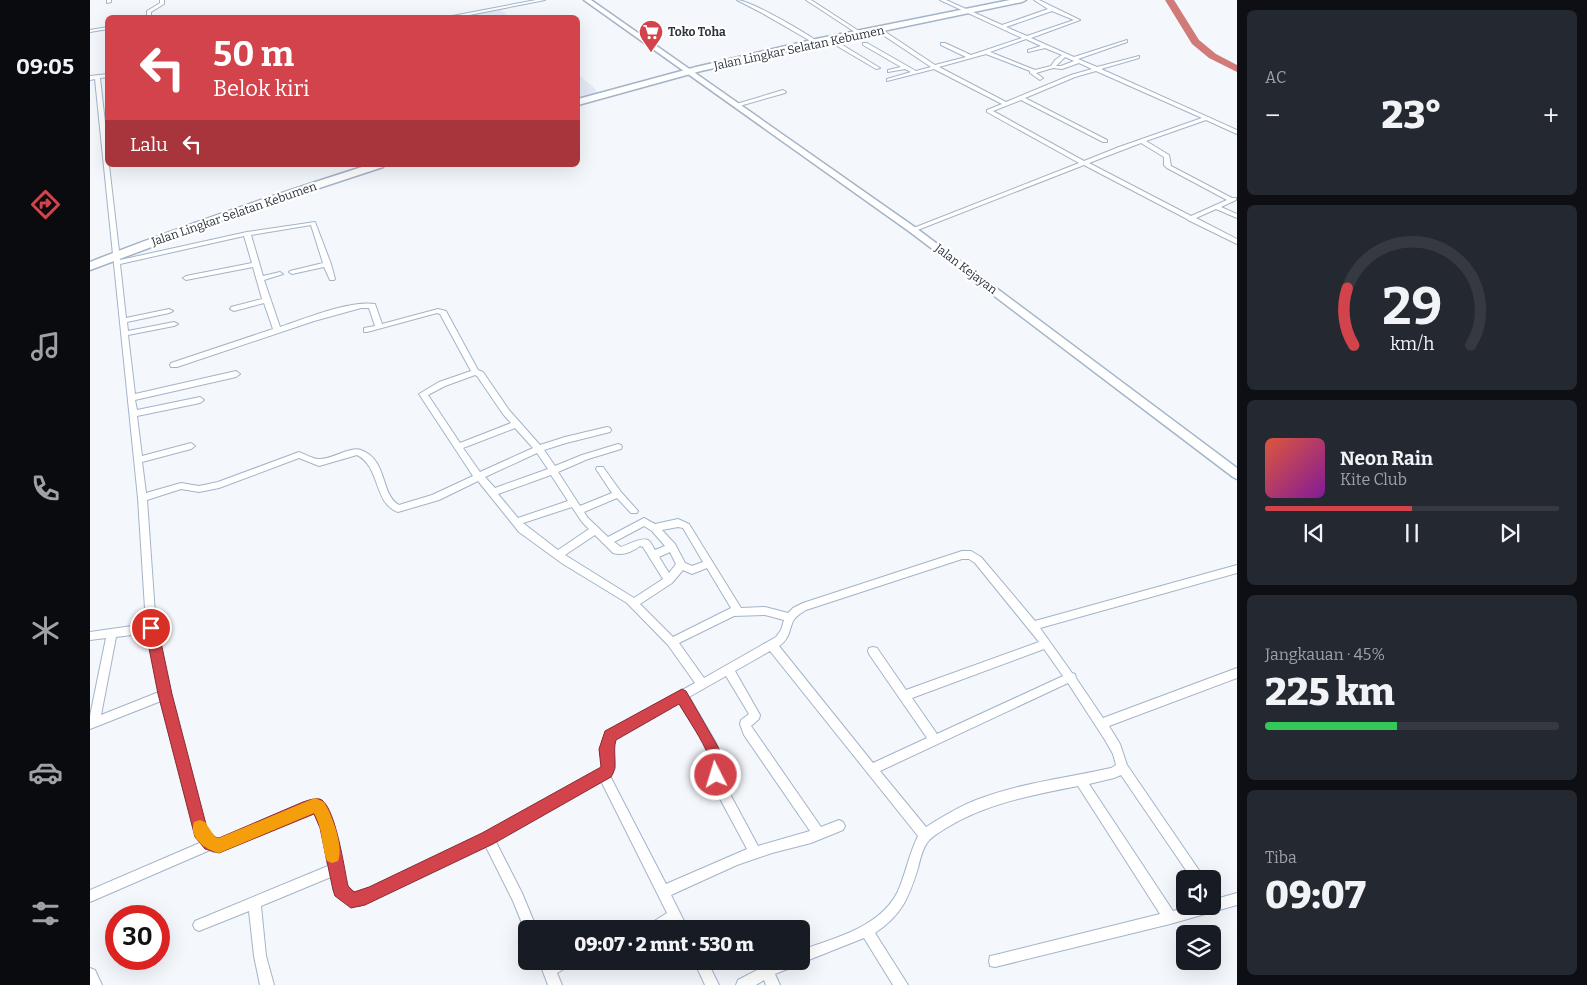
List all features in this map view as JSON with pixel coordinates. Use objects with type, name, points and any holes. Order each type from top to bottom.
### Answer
[{"type":"highway","name":"Jalan Lingkar Selatan Kebumen","points":[[580,101],[689,72],[829,39],[1022,0]]},
{"type":"highway","name":"Jalan Lingkar Selatan Kebumen","points":[[90,266],[117,259],[373,167]]},
{"type":"main road","name":"Jalan Kejayan","points":[[587,0],[913,230],[1237,474]]},
{"type":"street","points":[[149,15],[149,12],[162,3],[162,0]]},
{"type":"street","points":[[460,15],[543,0]]},
{"type":"street","points":[[739,0],[748,0]]},
{"type":"street","points":[[739,0],[816,42]]},
{"type":"street","points":[[808,0],[860,33]]},
{"type":"street","points":[[942,0],[1237,132]]},
{"type":"street","points":[[889,80],[936,68],[1078,21],[1036,0]]},
{"type":"street","points":[[1001,27],[1052,9]]},
{"type":"street","points":[[90,31],[105,28]]},
{"type":"street","points":[[880,30],[924,58],[936,68],[1006,104]]},
{"type":"street","points":[[829,39],[878,68]]},
{"type":"street","points":[[1073,59],[1125,41]]},
{"type":"street","points":[[866,44],[916,73]]},
{"type":"street","points":[[943,44],[971,57]]},
{"type":"street","points":[[1030,51],[1046,46]]},
{"type":"street","points":[[986,52],[1034,71],[1053,67],[1062,68],[1079,61]]},
{"type":"street","points":[[1053,67],[1065,55]]},
{"type":"street","points":[[1137,58],[1073,76],[990,111],[1084,163],[1237,242]]},
{"type":"street","points":[[890,71],[906,67]]},
{"type":"street","points":[[1034,71],[1032,72],[1040,78]]},
{"type":"street","points":[[94,77],[105,164]]},
{"type":"street","points":[[736,105],[783,92]]},
{"type":"street","points":[[1022,98],[1105,141]]},
{"type":"street","points":[[913,230],[1141,141],[1208,118]]},
{"type":"street","points":[[1141,141],[1167,156],[1167,165],[1170,167],[1234,199]]},
{"type":"street","points":[[105,167],[142,498],[151,628],[165,694],[201,832],[211,844],[219,846],[315,805],[319,807],[323,814],[328,828],[335,869],[343,893],[351,900],[359,900],[488,838],[603,774],[609,768],[606,749],[610,736],[772,645],[784,635],[789,617],[803,607],[962,555],[971,555],[978,560],[1034,626],[1071,678],[1120,754],[1122,767],[1193,870]]},
{"type":"street","points":[[1190,219],[1234,199]]},
{"type":"street","points":[[1216,207],[1237,216]]},
{"type":"street","points":[[117,259],[314,223],[332,279]]},
{"type":"street","points":[[247,234],[266,300],[278,331]]},
{"type":"street","points":[[186,278],[256,264]]},
{"type":"street","points":[[292,272],[328,264]]},
{"type":"street","points":[[261,279],[280,274]]},
{"type":"street","points":[[234,309],[266,300]]},
{"type":"street","points":[[174,365],[334,311],[369,303],[372,306],[379,327]]},
{"type":"street","points":[[122,321],[169,311]]},
{"type":"street","points":[[367,330],[441,312],[475,372],[480,374],[506,412],[539,450],[576,506],[595,530],[619,551],[646,543],[669,580]]},
{"type":"street","points":[[124,334],[174,324]]},
{"type":"street","points":[[475,372],[442,384],[423,394],[479,477],[522,530],[634,603],[672,642],[702,684]]},
{"type":"street","points":[[131,398],[236,374]]},
{"type":"street","points":[[133,414],[200,400]]},
{"type":"street","points":[[458,448],[517,424]]},
{"type":"street","points":[[142,498],[181,486],[199,489],[212,487],[299,455],[319,463],[354,453],[366,455],[378,473],[390,504],[398,509],[425,500],[566,439],[607,430]]},
{"type":"street","points":[[137,460],[191,446]]},
{"type":"street","points":[[493,492],[534,478],[585,456],[618,447]]},
{"type":"street","points":[[600,469],[618,494],[634,511]]},
{"type":"street","points":[[516,522],[618,494]]},
{"type":"street","points":[[607,542],[644,522],[654,528],[671,547],[681,565],[692,570],[710,563]]},
{"type":"street","points":[[654,528],[683,524],[688,528],[738,611]]},
{"type":"street","points":[[559,555],[595,530]]},
{"type":"street","points":[[654,555],[671,547]]},
{"type":"street","points":[[634,603],[669,580],[681,565]]},
{"type":"street","points":[[1034,626],[1237,569]]},
{"type":"street","points":[[672,642],[730,613],[738,611],[765,611],[789,617]]},
{"type":"street","points":[[90,636],[151,628]]},
{"type":"street","points":[[92,724],[112,633]]},
{"type":"street","points":[[904,696],[1046,644]]},
{"type":"street","points":[[772,645],[925,836]]},
{"type":"street","points":[[873,651],[935,740]]},
{"type":"street","points":[[728,669],[755,715],[745,724],[748,731],[819,834]]},
{"type":"street","points":[[1101,724],[1237,673]]},
{"type":"street","points":[[872,769],[1071,678]]},
{"type":"street","points":[[92,724],[165,694]]},
{"type":"street","points":[[682,696],[715,754],[719,766],[716,775],[717,782],[755,853]]},
{"type":"street","points":[[810,953],[866,930],[888,916],[902,896],[925,836],[949,818],[989,802],[1038,788],[1114,773],[1122,767]]},
{"type":"street","points":[[603,774],[676,920]]},
{"type":"street","points":[[1081,781],[1170,918]]},
{"type":"street","points":[[663,892],[712,869],[839,826]]},
{"type":"street","points":[[488,838],[518,896],[527,920]]},
{"type":"street","points":[[90,896],[211,844]]},
{"type":"street","points":[[199,925],[254,904],[335,869]]},
{"type":"street","points":[[1221,901],[1237,899]]},
{"type":"street","points":[[254,904],[260,956],[267,985]]},
{"type":"street","points":[[995,961],[1178,915]]},
{"type":"street","points":[[667,920],[674,916]]},
{"type":"street","points":[[866,930],[901,985]]},
{"type":"street","points":[[549,970],[555,985]]},
{"type":"street","points":[[704,970],[712,985]]},
{"type":"street","points":[[743,985],[767,971],[773,985]]},
{"type":"street","points":[[90,975],[94,985]]},
{"type":"shaded area","points":[[499,9],[507,15],[463,15]]},
{"type":"shaded area","points":[[580,76],[593,87],[600,95],[580,101]]},
{"type":"waterway","points":[[1169,0],[1176,8],[1195,42],[1212,56],[1237,69]]},
{"type":"slow traffic","points":[[200,827],[201,832],[211,844],[219,846],[315,805],[319,807],[323,814],[328,828],[332,855]]},
{"type":"place","name":"Toko Toha","points":[[651,53]]},
{"type":"route","points":[[151,628],[165,694],[201,832],[206,839],[214,846],[219,846],[303,809],[317,806],[323,814],[328,828],[340,890],[351,900],[359,900],[375,893],[488,838],[606,772],[609,768],[609,761],[606,749],[610,736],[682,696],[718,760],[719,766],[716,775]]}]
